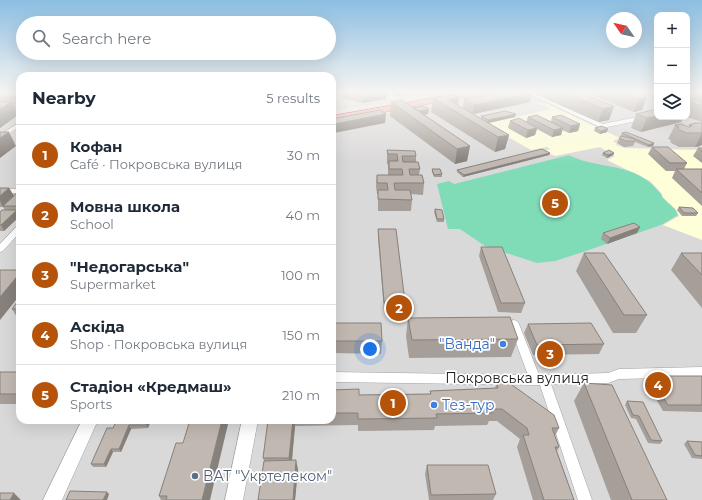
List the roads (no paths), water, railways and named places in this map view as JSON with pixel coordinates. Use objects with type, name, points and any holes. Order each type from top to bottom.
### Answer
[{"type":"highway","points":[[336,118],[352,115]]},
{"type":"street","points":[[578,115],[602,126],[654,116]]},
{"type":"street","points":[[0,138],[16,127]]},
{"type":"street","points":[[0,191],[16,191]]},
{"type":"street","points":[[0,249],[16,232]]},
{"type":"street","points":[[514,324],[539,380],[585,500]]},
{"type":"street","name":"Покровська вулиця","points":[[336,377],[539,380],[608,378],[619,374],[702,372]]},
{"type":"street","points":[[52,500],[88,424]]},
{"type":"street","points":[[234,500],[249,424]]},
{"type":"place","name":"Стадіон «Кредмаш»","points":[[555,203]]},
{"type":"place","name":"Мовна школа","points":[[399,308]]},
{"type":"place","name":"\"Ванда\"","points":[[503,344]]},
{"type":"place","name":"\"Недогарська\"","points":[[550,354]]},
{"type":"place","name":"Аскіда","points":[[658,385]]},
{"type":"place","name":"Кофан","points":[[393,403]]},
{"type":"place","name":"Тез-тур","points":[[434,405]]},
{"type":"place","name":"ВАТ \"Укртелеком\"","points":[[195,476]]}]
